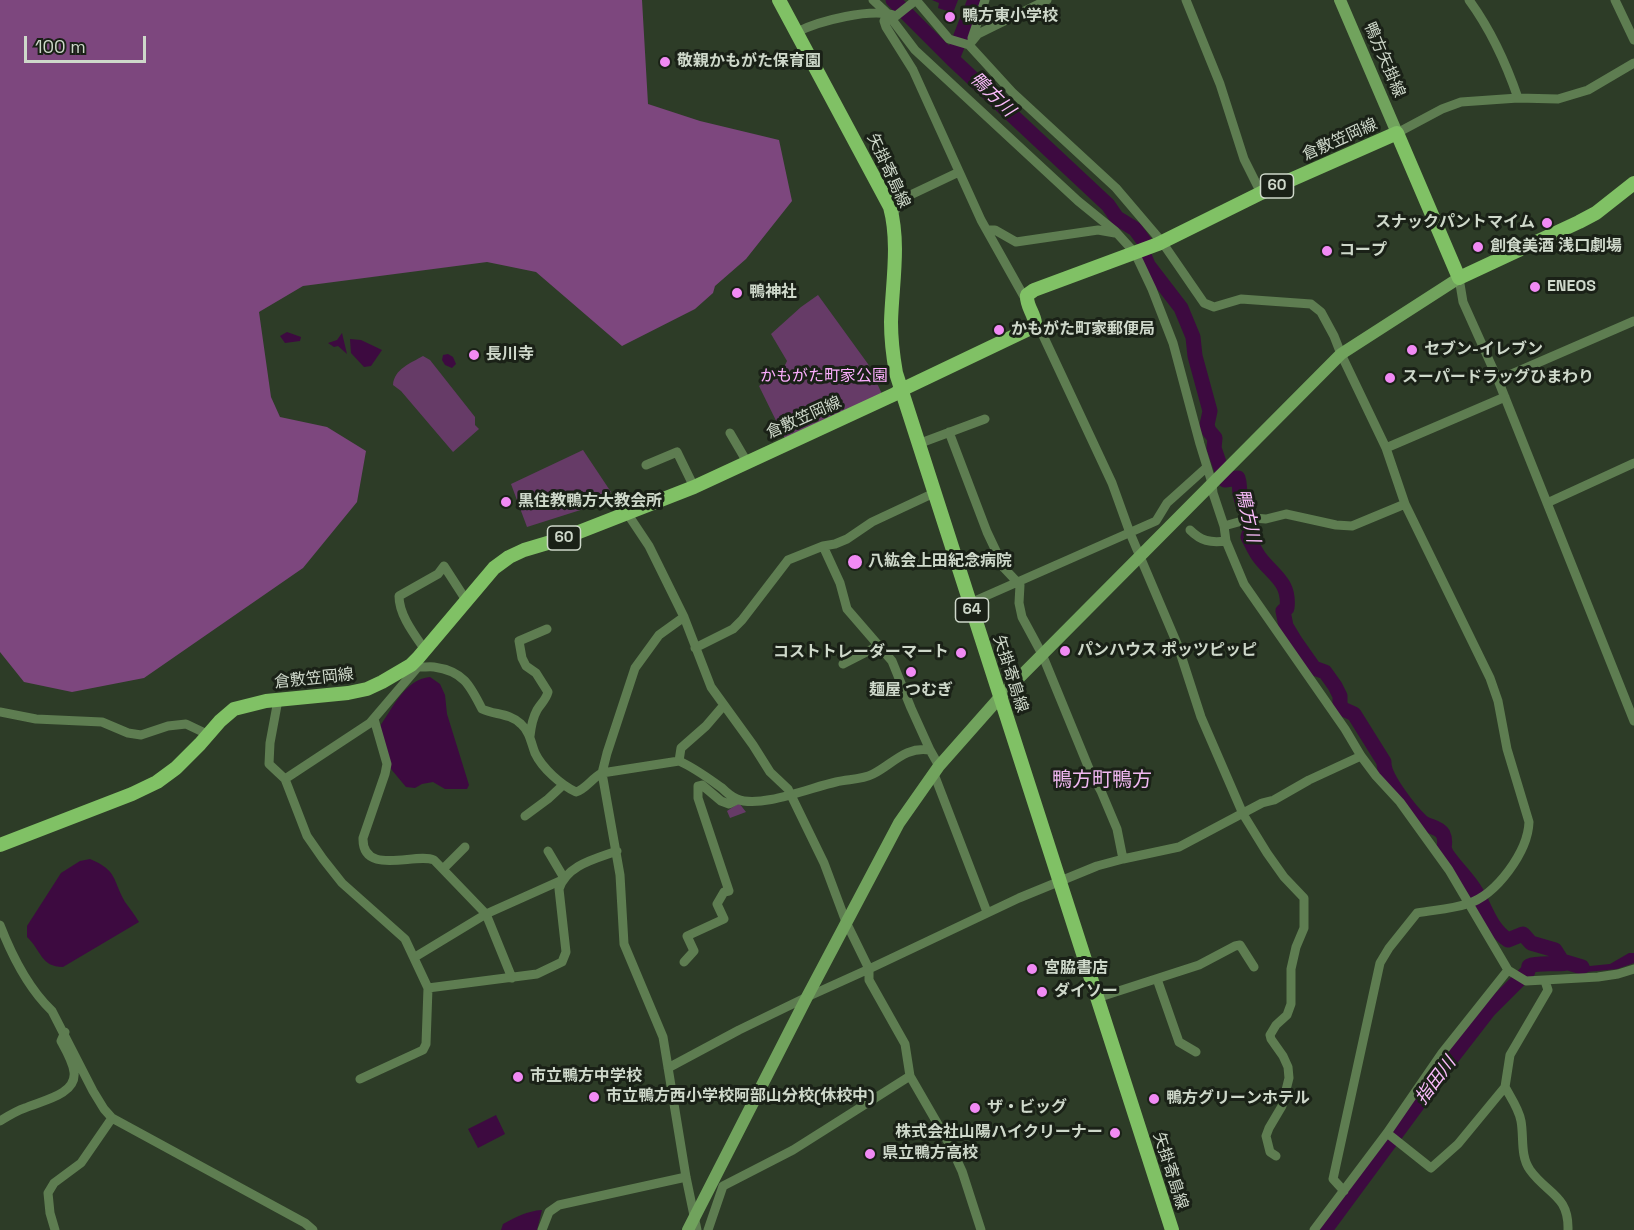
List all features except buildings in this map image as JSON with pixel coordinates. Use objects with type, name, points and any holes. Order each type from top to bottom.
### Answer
[{"type":"main road","name":"矢掛寄島線","points":[[779,0],[883,191],[892,216],[895,237],[891,343],[896,373],[1172,1230]]},
{"type":"main road","name":"倉敷笠岡線","points":[[1027,302],[1027,295],[1034,290],[1135,254],[1261,193],[1397,133],[1458,278]]},
{"type":"main road","points":[[1458,278],[1596,213],[1634,183]]},
{"type":"main road","points":[[1027,302],[1035,317],[1035,323]]},
{"type":"main road","name":"倉敷笠岡線","points":[[0,845],[132,794],[157,782],[176,768],[234,709],[278,700],[367,689],[414,667],[424,650],[466,600],[494,568],[509,556],[694,487],[895,394],[1031,328],[1035,323]]},
{"type":"street","points":[[873,0],[891,15],[915,50],[1078,201],[1117,233],[1135,254],[1152,289],[1173,343],[1224,526],[1226,541],[1244,584],[1345,729],[1361,756],[1400,802],[1472,902],[1510,971],[1526,981],[1545,981],[1598,977],[1634,969]]},
{"type":"street","points":[[1027,302],[987,230],[925,94],[886,27],[884,21],[916,0],[949,39],[968,45],[1011,92],[1116,188],[1204,303],[1214,307],[1241,299],[1311,304],[1321,312],[1386,448],[1405,504],[1490,678],[1498,701],[1507,749],[1529,822],[1528,834],[1518,857],[1496,886],[1472,902],[1417,913],[1380,963],[1333,1179],[1344,1191]]},
{"type":"street","points":[[968,45],[985,0]]},
{"type":"street","points":[[968,45],[978,34],[1047,0]]},
{"type":"street","points":[[1186,0],[1220,84],[1244,159],[1261,193]]},
{"type":"street","name":"鴨方矢掛線","points":[[1340,0],[1397,133]]},
{"type":"street","points":[[1469,0],[1481,17],[1507,67],[1518,98]]},
{"type":"street","points":[[1615,0],[1634,40]]},
{"type":"street","points":[[796,32],[831,21],[874,13],[891,15]]},
{"type":"street","points":[[1397,133],[1442,109],[1461,102],[1518,98],[1558,99],[1588,90],[1634,63]]},
{"type":"street","points":[[892,216],[902,199],[959,172]]},
{"type":"street","points":[[987,230],[995,230],[1016,242],[1098,230],[1117,233]]},
{"type":"street","points":[[688,1230],[696,1224],[807,996],[899,823],[936,770],[1000,697],[1341,354],[1458,278],[1463,302],[1498,380],[1634,721]]},
{"type":"street","points":[[1498,380],[1634,321]]},
{"type":"street","points":[[1035,323],[1096,445],[1178,646],[1201,717],[1243,814],[1284,877],[1304,898],[1304,928],[1296,947],[1291,969],[1291,1004],[1287,1015],[1276,1025],[1270,1035],[1270,1039],[1288,1067],[1289,1078],[1282,1106],[1266,1136],[1270,1152],[1276,1156]]},
{"type":"street","points":[[1386,448],[1504,397]]},
{"type":"street","points":[[918,444],[985,419]]},
{"type":"street","points":[[949,432],[987,532],[1004,568],[1020,585],[1019,603],[1022,617],[1042,654],[1090,771],[1117,829],[1123,859]]},
{"type":"street","points":[[730,433],[747,462]]},
{"type":"street","points":[[646,465],[677,452],[694,487]]},
{"type":"street","points":[[1547,503],[1634,464]]},
{"type":"street","points":[[970,603],[1156,521],[1167,503],[1207,467]]},
{"type":"street","points":[[695,648],[733,629],[788,560],[846,539],[872,522],[934,493]]},
{"type":"street","points":[[1224,526],[1253,518],[1266,519],[1286,514],[1336,525],[1352,526],[1405,504]]},
{"type":"street","points":[[627,513],[649,546],[684,618],[711,687],[770,772],[788,789],[824,863],[846,922],[870,969],[869,980],[904,1044],[910,1076],[951,1147],[962,1171],[981,1230]]},
{"type":"street","points":[[1190,530],[1199,540],[1226,541]]},
{"type":"street","points":[[823,546],[840,583],[847,609],[892,661],[930,750],[987,912]]},
{"type":"street","points":[[424,650],[410,628],[399,596],[438,574],[444,566],[466,600]]},
{"type":"street","points":[[684,618],[660,635],[635,668],[602,773],[617,851],[624,944],[663,1037],[696,1224]]},
{"type":"street","points":[[530,736],[532,722],[548,692],[536,673],[526,666],[519,641],[547,629]]},
{"type":"street","points":[[843,664],[880,645]]},
{"type":"street","points":[[285,779],[374,719],[414,667],[431,666],[456,673],[471,687],[482,709],[512,717],[520,722],[530,736],[541,763],[563,785],[576,792],[602,773],[679,761],[690,766],[737,800]]},
{"type":"street","points":[[278,700],[270,743],[269,764],[285,779],[307,836],[323,859],[342,883],[405,939],[428,988],[426,1044],[423,1050],[360,1079]]},
{"type":"street","points":[[679,761],[681,748],[706,726],[724,705]]},
{"type":"street","points":[[0,712],[36,719],[102,722],[128,733],[141,735],[168,726],[186,724],[207,734]]},
{"type":"street","points":[[374,719],[387,764],[363,838],[365,849],[372,856],[383,861],[394,862],[427,857],[434,860],[486,914],[512,978]]},
{"type":"street","points":[[684,962],[694,951],[687,936],[724,919],[717,904],[719,898],[729,891],[698,798],[699,786],[702,785],[721,801],[729,804],[737,800],[768,800],[791,796],[838,781],[862,778],[874,774],[902,754],[915,749],[930,750]]},
{"type":"street","points":[[668,1068],[807,996],[870,969],[987,912],[1060,880],[1123,859],[1179,847],[1361,756]]},
{"type":"street","points":[[525,816],[563,785]]},
{"type":"street","points":[[443,869],[465,847]]},
{"type":"street","points":[[428,988],[537,974],[562,962],[567,952],[559,889],[563,879],[548,851]]},
{"type":"street","points":[[415,957],[486,914],[563,879],[574,868],[617,851]]},
{"type":"street","points":[[0,925],[25,976],[65,1032],[93,1091],[112,1118],[305,1223],[313,1230]]},
{"type":"street","points":[[1097,998],[1199,965],[1240,945],[1254,967]]},
{"type":"street","points":[[1314,1230],[1387,1133],[1442,1053],[1510,971]]},
{"type":"street","points":[[1157,979],[1179,1042],[1196,1052]]},
{"type":"street","points":[[1387,1133],[1431,1168],[1458,1144],[1505,1087],[1510,1055],[1548,990],[1545,981]]},
{"type":"street","points":[[0,1121],[25,1107],[56,1096],[73,1080],[74,1072],[61,1041],[65,1032]]},
{"type":"street","points":[[708,1230],[723,1186],[793,1150],[910,1076]]},
{"type":"street","points":[[1505,1087],[1521,1118],[1524,1156],[1530,1170],[1563,1204],[1568,1215],[1568,1230]]},
{"type":"street","points":[[55,1230],[48,1193],[54,1183],[81,1163],[112,1118]]},
{"type":"street","points":[[542,1230],[549,1212],[559,1205],[686,1177]]},
{"type":"green space","name":"かもがた町家公園","points":[[818,295],[868,364],[882,394],[786,441],[759,386],[784,367],[787,361],[771,334]]},
{"type":"green space","points":[[423,356],[430,360],[475,417],[475,425],[479,429],[453,452],[401,391],[393,385],[400,371]]},
{"type":"green space","points":[[583,450],[611,492],[588,502],[590,507],[527,527],[511,484]]},
{"type":"green space","points":[[739,803],[746,812],[730,818],[727,811]]},
{"type":"shaded area","points":[[0,0],[642,0],[648,104],[700,121],[779,140],[792,201],[746,259],[715,286],[713,293],[695,309],[622,346],[536,272],[487,262],[303,286],[259,312],[271,397],[280,417],[327,427],[366,451],[357,502],[303,568],[144,678],[72,692],[24,682],[0,652]]},
{"type":"shaded area","points":[[932,0],[958,0],[953,13],[938,8],[939,3]]},
{"type":"shaded area","points":[[287,332],[301,337],[300,341],[285,343],[280,336]]},
{"type":"shaded area","points":[[342,333],[347,354],[338,346],[334,347],[328,343],[337,340]]},
{"type":"shaded area","points":[[350,339],[361,340],[382,350],[371,366],[364,367],[351,353]]},
{"type":"shaded area","points":[[448,354],[453,357],[456,364],[452,368],[445,365],[442,360],[443,355]]},
{"type":"shaded area","points":[[430,677],[440,684],[445,695],[447,714],[469,785],[467,789],[445,789],[433,782],[415,788],[406,787],[391,769],[380,726],[400,696],[413,683]]},
{"type":"shaded area","points":[[90,859],[110,872],[125,902],[139,922],[63,967],[50,964],[27,937],[27,926],[61,873],[80,861]]},
{"type":"shaded area","points":[[1629,953],[1634,953],[1634,963],[1617,969],[1586,972],[1562,965],[1563,958],[1590,966],[1610,964]]},
{"type":"shaded area","points":[[496,1115],[505,1134],[478,1148],[468,1129]]},
{"type":"shaded area","points":[[542,1210],[537,1230],[501,1230],[503,1224],[512,1219]]},
{"type":"waterway","name":"鴨方川","points":[[893,0],[952,59],[1108,205],[1117,218],[1135,229],[1146,244],[1143,253],[1148,265],[1181,308],[1193,337],[1195,356],[1210,411],[1207,425],[1215,438],[1214,448],[1225,480],[1238,478],[1241,499],[1250,525],[1248,537],[1258,556],[1280,580],[1286,592],[1287,608],[1283,611],[1286,626],[1295,641],[1314,668],[1325,672],[1335,686],[1340,696],[1340,705],[1354,714],[1384,762],[1388,776],[1405,803],[1422,822],[1438,829],[1443,834],[1446,853],[1473,887],[1497,930],[1508,940],[1523,934],[1531,943],[1555,950],[1562,961],[1582,967]]},
{"type":"waterway","points":[[952,59],[975,0]]},
{"type":"waterway","name":"指田川","points":[[1325,1230],[1489,1010],[1528,971],[1529,966],[1566,963]]},
{"type":"place","name":"鴨方東小学校","points":[[950,17]]},
{"type":"place","name":"敬親かもがた保育園","points":[[665,62]]},
{"type":"place","name":"スナックパントマイム","points":[[1547,223]]},
{"type":"place","name":"創食美酒 浅口劇場","points":[[1478,247]]},
{"type":"place","name":"コープ","points":[[1327,251]]},
{"type":"place","name":"ENEOS","points":[[1535,287]]},
{"type":"place","name":"鴨神社","points":[[737,293]]},
{"type":"place","name":"かもがた町家郵便局","points":[[999,330]]},
{"type":"place","name":"セブン-イレブン","points":[[1412,350]]},
{"type":"place","name":"長川寺","points":[[474,355]]},
{"type":"place","name":"スーパードラッグひまわり","points":[[1390,378]]},
{"type":"place","name":"黒住教鴨方大教会所","points":[[506,502]]},
{"type":"place","name":"八紘会上田紀念病院","points":[[855,562]]},
{"type":"place","name":"パンハウス ポッツピッピ","points":[[1065,651]]},
{"type":"place","name":"コストトレーダーマート","points":[[961,653]]},
{"type":"place","name":"麺屋 つむぎ","points":[[911,672]]},
{"type":"place","name":"宮脇書店","points":[[1032,969]]},
{"type":"place","name":"ダイソー","points":[[1042,992]]},
{"type":"place","name":"市立鴨方中学校","points":[[518,1077]]},
{"type":"place","name":"市立鴨方西小学校阿部山分校(休校中)","points":[[594,1097]]},
{"type":"place","name":"鴨方グリーンホテル","points":[[1154,1099]]},
{"type":"place","name":"ザ・ビッグ","points":[[975,1108]]},
{"type":"place","name":"株式会社山陽ハイクリーナー","points":[[1115,1133]]},
{"type":"place","name":"県立鴨方高校","points":[[870,1154]]},
{"type":"district","name":"鴨方町鴨方","points":[[1102,781]]}]
